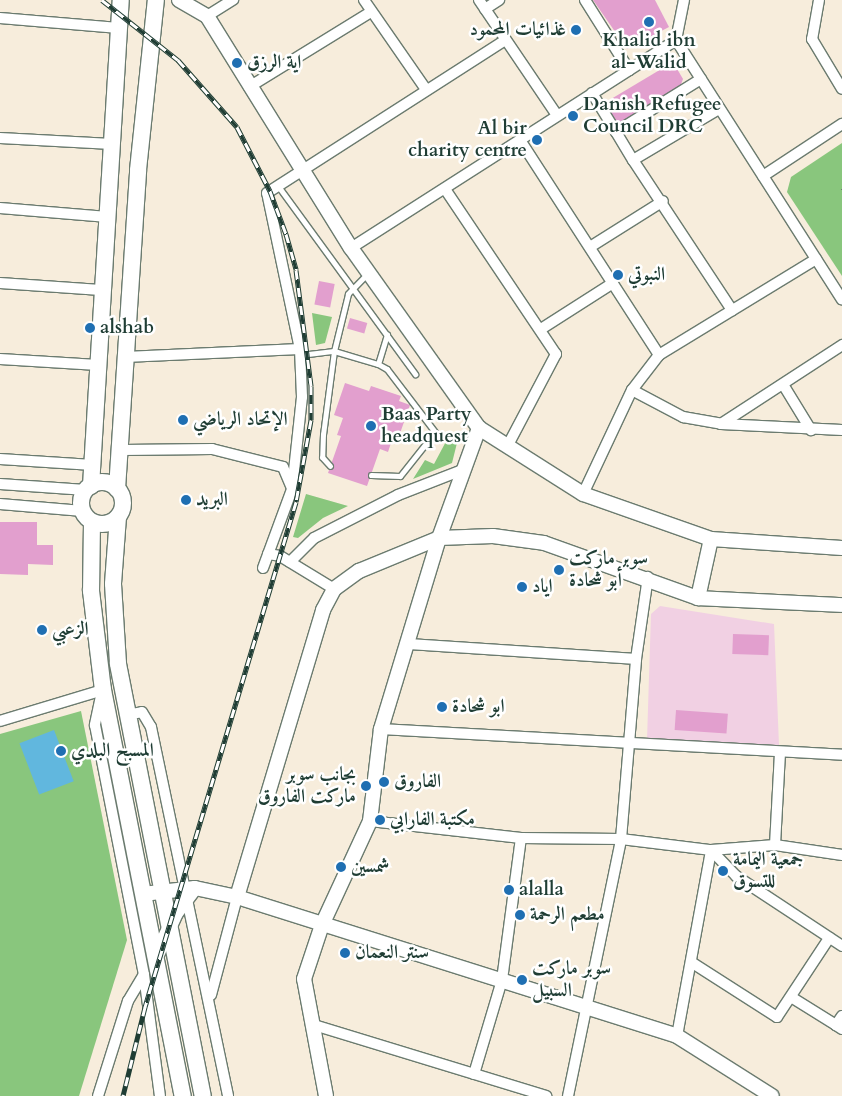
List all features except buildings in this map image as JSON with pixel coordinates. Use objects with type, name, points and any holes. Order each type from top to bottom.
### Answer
[{"type":"main road","points":[[121,0],[108,217],[101,290],[93,466],[88,488],[91,591],[103,690],[183,1096]]},
{"type":"main road","points":[[156,0],[125,357],[122,450],[117,488],[123,506],[118,517],[113,584],[127,715],[164,891],[203,1096]]},
{"type":"main road","points":[[88,488],[108,483],[117,488]]},
{"type":"main road","points":[[88,516],[106,524],[118,517]]},
{"type":"street","points":[[179,0],[207,16],[300,170],[351,248],[480,428],[583,494],[712,539],[842,548]]},
{"type":"street","points":[[207,16],[233,0]]},
{"type":"street","points":[[364,0],[425,88]]},
{"type":"street","points":[[479,0],[557,115]]},
{"type":"street","points":[[485,9],[499,0]]},
{"type":"street","points":[[585,0],[629,70]]},
{"type":"street","points":[[684,0],[676,40],[842,300]]},
{"type":"street","points":[[818,0],[812,38],[842,89]]},
{"type":"street","points":[[249,87],[371,12]]},
{"type":"street","points":[[0,18],[119,28]]},
{"type":"street","points":[[263,568],[292,489],[302,397],[300,352],[286,265],[267,210],[267,193],[425,88],[505,40]]},
{"type":"street","points":[[351,248],[676,40]]},
{"type":"street","points":[[616,132],[701,79]]},
{"type":"street","points":[[592,93],[633,160],[663,201],[732,310]]},
{"type":"street","points":[[633,160],[719,109]]},
{"type":"street","points":[[764,176],[842,124]]},
{"type":"street","points":[[0,138],[112,144]]},
{"type":"street","points":[[520,140],[659,355]]},
{"type":"street","points":[[445,189],[541,329],[556,354],[507,447]]},
{"type":"street","points":[[590,247],[663,201]]},
{"type":"street","points":[[0,208],[108,217]]},
{"type":"street","points":[[583,494],[632,390],[659,355],[816,259]]},
{"type":"street","points":[[0,283],[101,290]]},
{"type":"street","points":[[541,329],[613,283]]},
{"type":"street","points":[[722,424],[784,386],[842,345]]},
{"type":"street","points":[[125,357],[300,352]]},
{"type":"street","points":[[0,359],[98,365]]},
{"type":"street","points":[[784,386],[811,430]]},
{"type":"street","points":[[632,390],[683,417],[722,424],[811,430],[842,430]]},
{"type":"street","points":[[326,1096],[304,979],[322,925],[370,821],[381,729],[410,644],[439,538],[480,428]]},
{"type":"street","points":[[122,450],[212,448],[283,467],[292,489]]},
{"type":"street","points":[[0,459],[93,466]]},
{"type":"street","points":[[290,562],[314,538],[398,495],[465,469]]},
{"type":"street","points":[[0,484],[88,488]]},
{"type":"street","points":[[0,504],[88,516]]},
{"type":"street","points":[[210,996],[237,896],[323,610],[334,589],[359,571],[439,538],[492,536],[544,543],[648,577],[698,598],[842,605]]},
{"type":"street","points":[[698,598],[712,539]]},
{"type":"street","points":[[268,554],[290,562],[334,589]]},
{"type":"street","points":[[568,1096],[589,1008],[621,839],[636,658],[648,577]]},
{"type":"street","points":[[410,644],[636,658]]},
{"type":"street","points":[[0,721],[103,690],[95,725],[144,975],[160,1096]]},
{"type":"street","points":[[127,715],[142,712],[151,728],[210,996],[228,1096]]},
{"type":"street","points":[[381,729],[630,746],[842,756]]},
{"type":"street","points":[[775,845],[780,753]]},
{"type":"street","points":[[370,821],[521,838],[621,839],[712,850],[775,845],[842,855]]},
{"type":"street","points":[[474,1074],[502,980],[521,838]]},
{"type":"street","points":[[712,850],[736,876],[842,946]]},
{"type":"street","points":[[677,1036],[712,850]]},
{"type":"street","points":[[143,894],[164,891],[237,896],[322,925],[677,1036],[772,1096]]},
{"type":"street","points":[[98,1096],[128,1002],[156,958],[170,925],[188,892]]},
{"type":"street","points":[[691,962],[777,1017],[829,938]]},
{"type":"street","points":[[791,997],[839,1027],[842,1016]]},
{"type":"street","points":[[314,1025],[546,1096]]},
{"type":"lane","points":[[278,185],[354,288],[414,374]]},
{"type":"lane","points":[[330,466],[322,457],[334,351],[348,294],[368,273]]},
{"type":"lane","points":[[378,364],[387,334]]},
{"type":"lane","points":[[300,352],[334,351],[378,364],[387,369],[435,432],[400,476],[370,475]]},
{"type":"shaded area","points":[[660,606],[774,624],[779,745],[647,740],[651,614]]},
{"type":"green space","points":[[842,143],[842,276],[787,192],[791,177]]},
{"type":"green space","points":[[312,313],[332,317],[325,343],[316,345]]},
{"type":"green space","points":[[450,434],[457,443],[452,463],[413,479],[425,460],[434,464]]},
{"type":"green space","points":[[306,494],[348,506],[323,518],[298,538],[293,537]]},
{"type":"green space","points":[[81,711],[127,940],[79,1096],[0,1096],[0,734]]},
{"type":"water","points":[[54,730],[74,781],[39,795],[19,743]]},
{"type":"railway","points":[[102,0],[178,60],[237,127],[270,191],[286,234],[296,270],[311,386],[311,420],[296,502],[145,1007],[123,1096]]},
{"type":"place","name":"Khalid ibn al-Walid","points":[[649,22]]},
{"type":"place","name":"غذائيات المحمود","points":[[576,30]]},
{"type":"place","name":"اية الرزق","points":[[237,63]]},
{"type":"place","name":"Danish Refugee Council DRC","points":[[573,116]]},
{"type":"place","name":"Al bir charity centre","points":[[537,140]]},
{"type":"place","name":"النبوتي","points":[[618,275]]},
{"type":"place","name":"alshab","points":[[90,328]]},
{"type":"place","name":"الإتحاد الرياضي","points":[[183,420]]},
{"type":"place","name":"Baas Party headquest","points":[[371,426]]},
{"type":"place","name":"البريد","points":[[186,500]]},
{"type":"place","name":"سوبر ماركت أبو شحادة","points":[[559,570]]},
{"type":"place","name":"اياد","points":[[522,587]]},
{"type":"place","name":"الزعبي","points":[[42,630]]},
{"type":"place","name":"ابو شحادة","points":[[442,707]]},
{"type":"place","name":"المسبح البلدي","points":[[61,751]]},
{"type":"place","name":"الفاروق","points":[[384,782]]},
{"type":"place","name":"بجانب سوبر ماركت الفاروق","points":[[366,786]]},
{"type":"place","name":"مكتبة الفارابي","points":[[380,820]]},
{"type":"place","name":"شمسين","points":[[341,867]]},
{"type":"place","name":"جمعية اليمامة للتسوق","points":[[723,871]]},
{"type":"place","name":"alalla","points":[[509,890]]},
{"type":"place","name":"مطعم الرحمة","points":[[520,915]]},
{"type":"place","name":"سنتر النعمان","points":[[345,953]]},
{"type":"place","name":"سوبر ماركت السبيل","points":[[522,980]]}]
